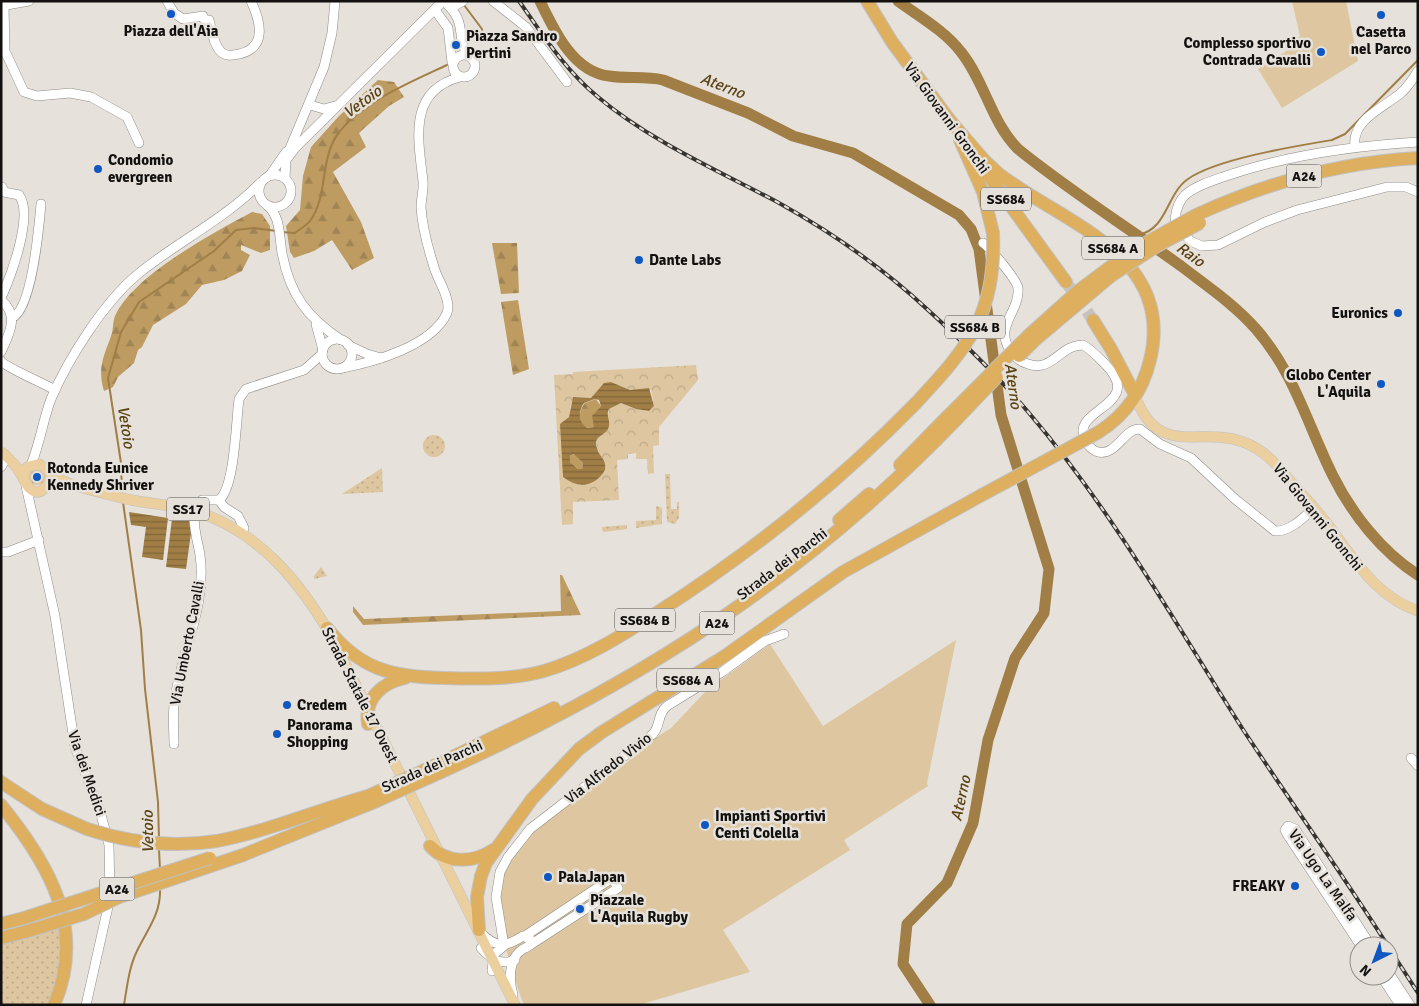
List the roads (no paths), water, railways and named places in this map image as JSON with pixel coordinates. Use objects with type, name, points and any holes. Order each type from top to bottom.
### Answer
[{"type":"highway","name":"Via Giovanni Gronchi","points":[[867,1],[892,42],[1066,282]]},
{"type":"highway","name":"SS684 B","points":[[327,628],[339,642],[366,662],[390,673],[412,678],[482,679],[526,675],[561,665],[606,643],[672,603],[757,544],[850,466],[916,403],[958,357],[976,326],[991,280],[993,233],[989,210],[978,176],[946,116]]},
{"type":"highway","name":"SS684 A","points":[[479,930],[477,907],[484,867],[497,846],[548,781],[591,740],[725,656],[843,572],[1099,432],[1116,419],[1132,401],[1142,384],[1149,366],[1153,327],[1149,304],[1133,271],[1117,251],[999,174],[984,160],[946,116]]},
{"type":"highway","name":"Strada dei Parchi","points":[[1198,219],[1249,193],[1293,179],[1363,164],[1418,158]]},
{"type":"highway","name":"Strada dei Parchi","points":[[1,933],[119,897],[370,799],[599,694],[658,660],[753,598],[808,557],[860,513],[1078,291],[1109,273],[1159,235],[1198,219],[1306,184],[1360,173],[1418,167]]},
{"type":"highway","points":[[1093,320],[1133,391]]},
{"type":"highway","name":"SS684 B","points":[[368,709],[375,693],[382,686],[412,678]]},
{"type":"highway","points":[[368,709],[368,724]]},
{"type":"highway","points":[[1,782],[42,809],[87,830],[156,844],[193,844],[217,841],[269,828],[325,808],[370,799]]},
{"type":"highway","points":[[1,806],[41,859],[60,904],[65,926],[66,955],[61,985],[54,1005]]},
{"type":"highway","points":[[430,846],[442,856]]},
{"type":"highway","name":"SS684 A","points":[[442,856],[468,860],[484,855],[497,846]]},
{"type":"highway","name":"Strada dei Parchi","points":[[1,924],[26,925],[211,862]]},
{"type":"highway","points":[[1,938],[26,925]]},
{"type":"main road","name":"Via Giovanni Gronchi","points":[[1138,403],[1151,423],[1167,434],[1182,438],[1222,436],[1257,448],[1274,462],[1314,508],[1373,583],[1394,600],[1418,611]]},
{"type":"main road","points":[[3,458],[46,468],[50,480],[44,488]]},
{"type":"main road","points":[[3,458],[18,468],[24,482]]},
{"type":"main road","points":[[24,482],[25,470],[30,465]]},
{"type":"main road","name":"Strada Statale 17 Ovest","points":[[46,468],[59,479],[76,486],[130,500],[196,512],[245,535],[274,558],[294,580],[327,628],[515,1005]]},
{"type":"main road","name":"SS17","points":[[24,482],[34,491],[44,488]]},
{"type":"main road","name":"Strada Statale 17 Ovest","points":[[44,488],[76,486]]},
{"type":"main road","name":"Strada Statale 17 Ovest","points":[[245,535],[285,576],[310,610],[509,1005]]},
{"type":"street","points":[[29,1],[2,6],[6,51],[24,92],[38,96],[70,93],[91,97],[125,115],[139,143]]},
{"type":"street","points":[[167,1],[174,13],[183,19],[204,18],[210,40]]},
{"type":"street","points":[[209,20],[214,39],[221,52],[230,56],[250,52],[258,42],[259,33],[255,9],[251,1]]},
{"type":"street","points":[[274,208],[291,192],[285,178],[286,160],[291,144],[310,104],[329,48],[335,1]]},
{"type":"street","points":[[493,1],[526,27],[567,82]]},
{"type":"street","points":[[437,5],[451,8],[461,2]]},
{"type":"street","points":[[437,5],[447,24],[451,38],[454,72],[460,77]]},
{"type":"street","points":[[286,160],[299,143],[437,5]]},
{"type":"street","points":[[219,500],[224,495],[228,486],[239,399],[246,389],[304,370],[342,368],[386,358],[420,340],[442,320],[448,309],[424,228],[419,129],[422,108],[432,93],[443,83],[468,76],[474,71],[474,63],[462,48],[461,24],[451,8]]},
{"type":"street","points":[[451,38],[457,43],[462,37]]},
{"type":"street","points":[[452,63],[459,56],[470,56]]},
{"type":"street","points":[[1355,147],[1354,139],[1358,129],[1374,111],[1403,92],[1418,71]]},
{"type":"street","points":[[310,104],[324,109],[338,105]]},
{"type":"street","points":[[1418,142],[1355,147],[1247,169],[1194,189],[1179,203],[1176,219],[1178,226],[1190,241],[1210,246],[1230,240],[1265,222],[1297,210],[1336,199],[1396,186],[1418,192]]},
{"type":"street","points":[[30,465],[56,390],[100,315],[120,290],[145,269],[241,200],[270,175],[291,144]]},
{"type":"street","points":[[270,175],[275,174],[285,178]]},
{"type":"street","points":[[260,183],[259,196],[274,208],[286,267],[302,304],[314,321],[345,343],[367,354],[386,358]]},
{"type":"street","points":[[1,352],[12,328],[12,318],[7,306],[1,299],[18,253],[23,210],[19,194],[4,192],[2,187]]},
{"type":"street","points":[[241,200],[253,199],[274,208]]},
{"type":"street","points":[[12,318],[20,311],[28,287],[40,204]]},
{"type":"street","points":[[983,243],[1012,276],[1017,285],[1015,304],[1004,330],[1006,342],[1014,355],[1027,364],[1043,366],[1072,347],[1083,345],[1116,376],[1119,386],[1116,394],[1090,418],[1085,426],[1084,438],[1093,449],[1100,452],[1108,451],[1133,430],[1140,429],[1160,444],[1191,458],[1235,499],[1275,530],[1282,530],[1292,526],[1314,508]]},
{"type":"street","points":[[314,321],[324,362],[331,368]]},
{"type":"street","points":[[304,370],[322,352],[328,342],[345,343]]},
{"type":"street","points":[[342,368],[351,358],[345,343]]},
{"type":"street","points":[[1,361],[8,368],[33,377],[56,390]]},
{"type":"street","points":[[38,445],[46,468]]},
{"type":"street","name":"Via dei Medici","points":[[24,482],[39,540],[54,616],[75,747],[100,811],[109,845],[110,898],[86,1005]]},
{"type":"street","points":[[32,511],[35,500],[44,488]]},
{"type":"street","points":[[196,512],[197,506],[202,500],[219,500],[242,522],[245,535]]},
{"type":"street","name":"Via Umberto Cavalli","points":[[174,744],[175,697],[194,623],[201,581],[200,556],[195,524],[196,512]]},
{"type":"street","points":[[1,552],[8,552],[39,540]]},
{"type":"street","name":"Via Alfredo Vivio","points":[[504,946],[496,907],[498,878],[504,863],[524,836],[655,732],[660,714],[667,706],[722,672],[765,641],[784,634]]},
{"type":"street","points":[[1411,758],[1418,766]]},
{"type":"street","name":"Via Ugo La Malfa","points":[[1354,936],[1287,834],[1288,826],[1295,828],[1365,936]]},
{"type":"street","points":[[492,971],[496,951],[522,938],[612,878],[618,888],[527,947],[515,960],[509,978],[515,1005]]},
{"type":"street","points":[[479,930],[490,940],[504,946]]},
{"type":"street","points":[[522,938],[519,946],[527,947]]},
{"type":"street","points":[[481,948],[493,959],[502,962],[515,960]]},
{"type":"street","points":[[1388,986],[1400,1005]]},
{"type":"street","points":[[1398,986],[1410,1005]]},
{"type":"waterway","name":"Aterno","points":[[540,1],[566,48],[585,67],[596,73],[609,76],[663,80],[748,113],[793,136],[853,153],[959,215],[971,229],[979,249],[1001,415],[1049,569],[1044,613],[1015,658],[988,740],[973,823],[947,883],[907,924],[903,964],[930,1005]]},
{"type":"waterway","name":"Raio","points":[[898,1],[955,44],[976,76],[1001,127],[1018,149],[1058,180],[1181,266],[1239,311],[1256,329],[1281,363],[1333,476],[1349,504],[1380,544],[1418,575]]},
{"type":"waterway","name":"Vetoio","points":[[464,5],[482,29],[483,36]]},
{"type":"waterway","points":[[1138,235],[1155,226],[1181,185],[1201,172],[1236,159],[1332,140],[1345,134],[1418,60]]},
{"type":"waterway","name":"Vetoio","points":[[281,232],[295,233],[310,221],[320,199],[326,164],[333,141],[350,120],[375,101],[447,65]]},
{"type":"waterway","name":"Vetoio","points":[[122,494],[121,463],[108,378],[121,332],[139,302],[214,251],[236,230],[253,228],[277,231]]},
{"type":"waterway","name":"Vetoio","points":[[123,502],[141,630],[145,689],[158,802],[159,840]]},
{"type":"waterway","name":"Vetoio","points":[[159,849],[160,870]]},
{"type":"waterway","name":"Vetoio","points":[[124,1005],[132,964],[156,914],[160,889]]},
{"type":"tunnel","points":[[1066,282],[1093,320]]},
{"type":"railway","points":[[519,1],[565,64],[586,87],[618,113],[662,141],[779,203],[818,226],[856,252],[928,310],[1005,386],[1059,450],[1141,566],[1242,728],[1381,936]]},
{"type":"railway","points":[[1399,964],[1418,993]]},
{"type":"place","name":"Piazza dell'Aia","points":[[171,14]]},
{"type":"place","name":"Casetta nel Parco","points":[[1381,15]]},
{"type":"place","name":"Piazza Sandro Pertini","points":[[456,45]]},
{"type":"place","name":"Complesso sportivo Contrada Cavalli","points":[[1321,52]]},
{"type":"place","name":"Condomio evergreen","points":[[98,169]]},
{"type":"place","name":"Dante Labs","points":[[639,260]]},
{"type":"place","name":"Euronics","points":[[1398,313]]},
{"type":"place","name":"Globo Center L'Aquila","points":[[1381,384]]},
{"type":"place","name":"Rotonda Eunice Kennedy Shriver","points":[[37,477]]},
{"type":"place","name":"Credem","points":[[287,705]]},
{"type":"place","name":"Panorama Shopping","points":[[277,734]]},
{"type":"place","name":"Impianti Sportivi Centi Colella","points":[[705,825]]},
{"type":"place","name":"PalaJapan","points":[[548,877]]},
{"type":"place","name":"FREAKY","points":[[1295,886]]},
{"type":"place","name":"Piazzale L'Aquila Rugby","points":[[580,909]]}]
